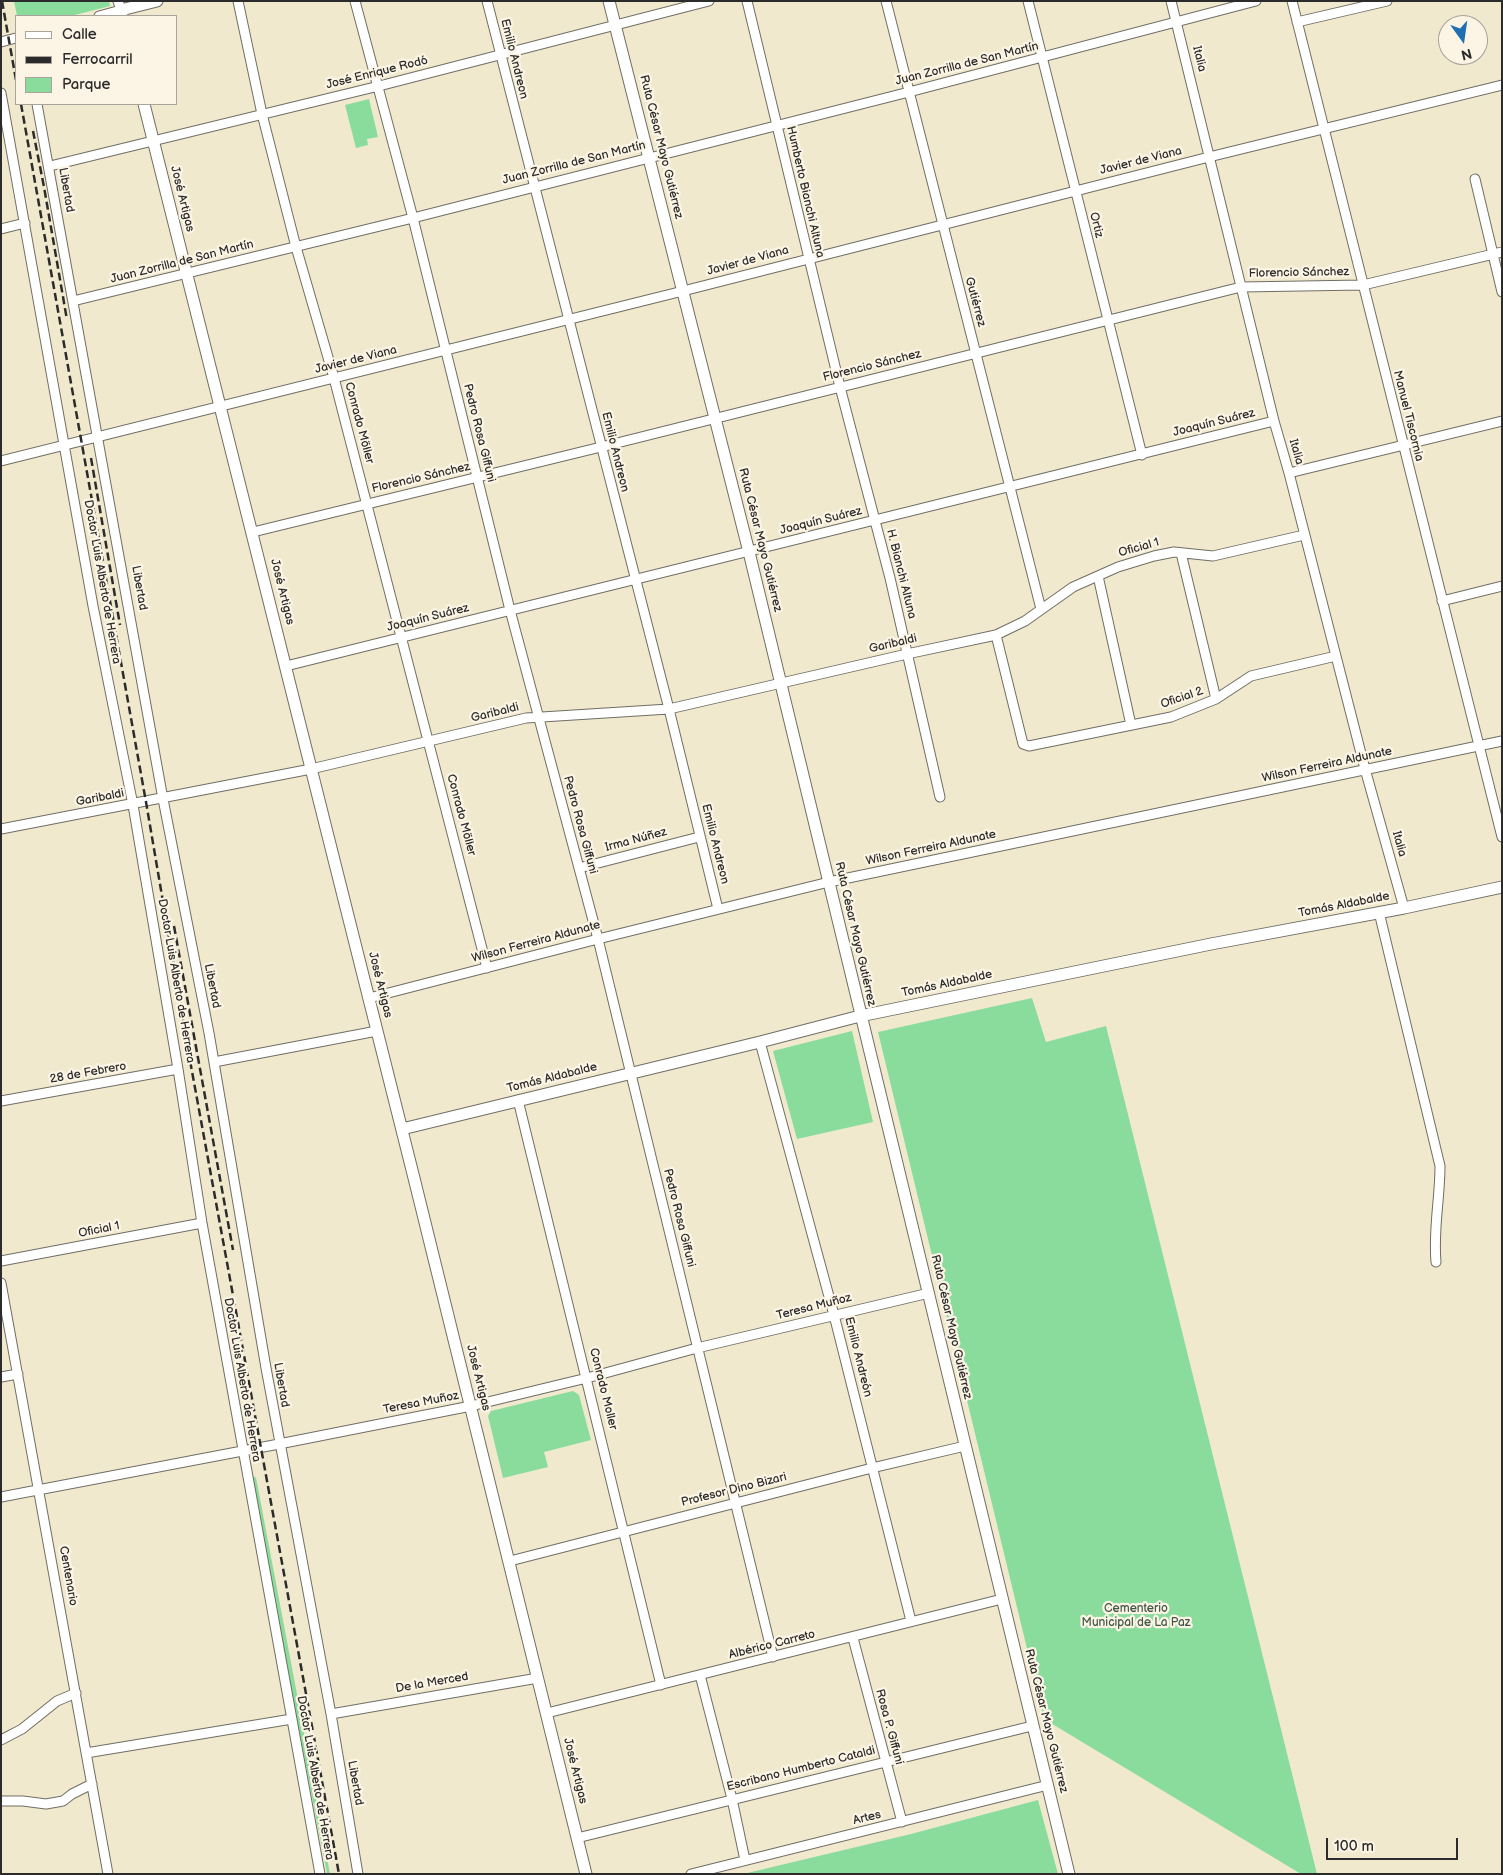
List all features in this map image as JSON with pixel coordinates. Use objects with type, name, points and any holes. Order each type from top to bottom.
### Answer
[{"type":"street","points":[[102,15],[157,1]]},
{"type":"street","name":"Conrado Möller","points":[[238,1],[262,114],[296,247],[334,378],[487,968]]},
{"type":"street","name":"Pedro Rosa Giffuni","points":[[355,1],[413,218],[510,610],[598,939],[773,1657]]},
{"type":"street","name":"Emilio Andreon","points":[[487,1],[636,579],[718,909]]},
{"type":"street","name":"Ruta César Mayo Gutiérrez","points":[[609,1],[749,552],[1069,1874]]},
{"type":"street","name":"José Enrique Rodó","points":[[50,166],[378,86],[709,1]]},
{"type":"street","name":"Humberto Bianchi Altuna","points":[[747,1],[840,387]]},
{"type":"street","name":"Gutiérrez","points":[[886,1],[1041,609]]},
{"type":"street","name":"Ortiz","points":[[1028,1],[1142,455]]},
{"type":"street","name":"Italia","points":[[1171,1],[1274,421],[1365,769],[1404,908]]},
{"type":"street","name":"Juan Zorrilla de San Martín","points":[[73,301],[413,218],[909,92],[1256,1]]},
{"type":"street","name":"Manuel Tiscornia","points":[[1292,1],[1502,838]]},
{"type":"street","points":[[1297,22],[1387,1]]},
{"type":"street","points":[[1,42],[15,38]]},
{"type":"street","name":"Javier de Viana","points":[[1,461],[683,291],[1209,156],[1502,85]]},
{"type":"street","name":"Doctor Luis Alberto de Herrera","points":[[1,93],[93,606],[133,805],[242,1452],[320,1874]]},
{"type":"street","name":"Libertad","points":[[37,105],[214,1062],[279,1444],[331,1714],[358,1874]]},
{"type":"street","name":"José Artigas","points":[[144,105],[510,1561],[586,1874]]},
{"type":"street","points":[[1475,179],[1497,253],[1502,292]]},
{"type":"street","points":[[1,229],[25,223]]},
{"type":"street","name":"Florencio Sánchez","points":[[253,532],[716,419],[1241,287],[1363,285],[1497,253]]},
{"type":"street","name":"H. Bianchi Altuna","points":[[840,387],[908,654],[940,797]]},
{"type":"street","points":[[1289,473],[1502,420]]},
{"type":"street","name":"Joaquín Suárez","points":[[286,666],[1274,421]]},
{"type":"street","name":"Oficial 1","points":[[996,635],[1008,630],[1074,587],[1118,567],[1174,552],[1213,556],[1304,535]]},
{"type":"street","points":[[1181,553],[1216,699]]},
{"type":"street","points":[[1098,576],[1132,725]]},
{"type":"street","points":[[1442,601],[1502,586]]},
{"type":"street","name":"Garibaldi","points":[[1,829],[133,805],[311,769],[538,716],[669,709],[996,635]]},
{"type":"street","name":"Oficial 2","points":[[996,635],[1023,744],[1029,746],[1171,717],[1216,699],[1251,676],[1336,656]]},
{"type":"street","name":"Wilson Ferreira Aldunate","points":[[369,998],[830,882],[1502,740]]},
{"type":"street","name":"Irma Núñez","points":[[579,868],[700,837]]},
{"type":"street","name":"Tomás Aldabalde","points":[[402,1129],[860,1016],[1502,887]]},
{"type":"street","points":[[1379,912],[1440,1166],[1434,1239],[1436,1262]]},
{"type":"street","points":[[214,1062],[377,1031]]},
{"type":"street","name":"Emilio Andreón","points":[[760,1042],[834,1315],[911,1621]]},
{"type":"street","name":"28 de Febrero","points":[[1,1101],[178,1069]]},
{"type":"street","name":"Conrado Moller","points":[[518,1100],[625,1531],[661,1685]]},
{"type":"street","name":"Oficial 1","points":[[1,1261],[202,1222]]},
{"type":"street","name":"Centenario","points":[[1,1283],[108,1874]]},
{"type":"street","name":"Teresa Muñoz","points":[[1,1497],[242,1452],[471,1406],[587,1378],[697,1348],[929,1292]]},
{"type":"street","points":[[1,1377],[18,1374]]},
{"type":"street","name":"Profesor Dino Bizari","points":[[510,1561],[965,1446]]},
{"type":"street","name":"Albérico Carreto","points":[[547,1713],[1002,1599]]},
{"type":"street","name":"Rosa P. Giffuni","points":[[852,1638],[902,1822]]},
{"type":"street","points":[[700,1676],[732,1799],[745,1860]]},
{"type":"street","name":"De la Merced","points":[[331,1714],[538,1678]]},
{"type":"street","points":[[1,1740],[22,1730],[57,1701],[76,1693]]},
{"type":"street","points":[[86,1753],[292,1719]]},
{"type":"street","name":"Escribano Humberto Cataldi","points":[[577,1838],[1032,1726]]},
{"type":"street","points":[[1,1801],[54,1803],[62,1801],[92,1784]]},
{"type":"street","name":"Artes","points":[[691,1874],[1048,1785]]},
{"type":"green space","points":[[14,1],[109,1],[110,6],[75,15],[17,15]]},
{"type":"green space","points":[[369,99],[378,137],[367,139],[368,145],[356,148],[345,105]]},
{"type":"green space","name":"Cementerio Municipal de La Paz","points":[[1032,998],[1046,1042],[1106,1026],[1317,1874],[1301,1874],[1044,1719],[878,1032]]},
{"type":"green space","points":[[852,1031],[873,1122],[797,1139],[773,1051]]},
{"type":"green space","points":[[573,1391],[579,1395],[591,1440],[544,1452],[548,1467],[503,1478],[488,1416],[491,1411]]},
{"type":"green space","points":[[252,1475],[256,1478],[300,1710],[306,1720],[304,1734],[330,1874],[327,1874],[250,1478]]},
{"type":"green space","points":[[1038,1800],[1058,1874],[743,1874],[911,1834]]},
{"type":"railway","points":[[2,1],[15,74]]},
{"type":"railway","points":[[21,105],[146,802],[191,1066],[339,1874]]},
{"type":"railway","points":[[33,131],[67,320]]},
{"type":"railway","points":[[91,458],[120,625]]},
{"type":"railway","points":[[174,926],[233,1250]]}]
